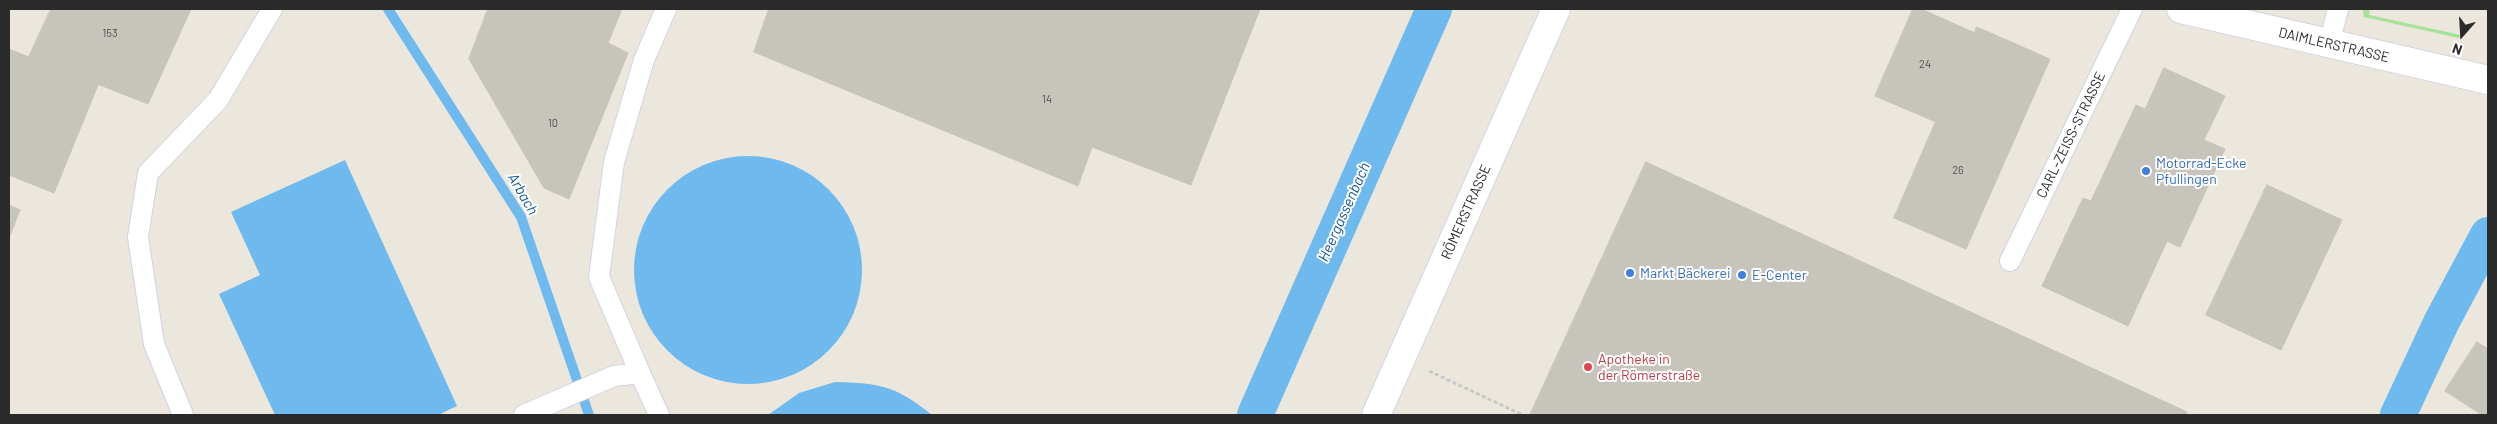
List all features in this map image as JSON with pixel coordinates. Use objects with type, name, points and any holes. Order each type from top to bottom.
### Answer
[{"type":"main road","name":"RÖMERSTRASSE","points":[[1376,415],[1556,9]]},
{"type":"main road","name":"DAIMLERSTRASSE","points":[[2181,9],[2488,80]]},
{"type":"lane","points":[[183,415],[154,344],[138,237],[148,173],[218,100],[272,9]]},
{"type":"lane","points":[[659,415],[599,278],[614,162],[644,60],[666,9]]},
{"type":"lane","name":"CARL-ZEISS-STRASSE","points":[[2010,261],[2132,9]]},
{"type":"lane","points":[[2329,44],[2338,9]]},
{"type":"lane","points":[[524,415],[614,376],[640,373]]},
{"type":"path","points":[[1446,379],[1524,415]]},
{"type":"green space","points":[[2363,9],[2370,9],[2369,15],[2461,35],[2459,38],[2364,17]]},
{"type":"water","points":[[737,156],[759,156],[792,164],[811,175],[829,189],[843,207],[854,226],[862,259],[860,292],[854,314],[843,333],[829,351],[811,365],[792,376],[759,384],[737,384],[704,376],[685,365],[667,351],[653,333],[642,314],[634,281],[634,259],[642,226],[653,207],[667,189],[685,175],[704,164]]},
{"type":"water","points":[[345,160],[457,406],[438,415],[275,415],[219,294],[260,275],[231,212]]},
{"type":"water","points":[[835,382],[876,385],[887,388],[908,398],[932,415],[768,415],[799,393]]},
{"type":"building","points":[[51,9],[191,9],[148,104],[29,57]]},
{"type":"building","points":[[488,9],[622,9],[608,43],[628,53],[569,199],[544,188],[469,59]]},
{"type":"building","points":[[769,9],[1260,9],[1191,185],[1092,147],[1078,186],[754,52]]},
{"type":"building","points":[[1913,9],[1921,9],[1975,33],[1936,122],[1875,96]]},
{"type":"building","points":[[1977,27],[2050,59],[1966,249],[1894,218]]},
{"type":"building","points":[[9,49],[98,85],[54,193],[9,175]]},
{"type":"building","points":[[2164,68],[2225,96],[2204,140],[2225,149],[2180,247],[2167,241],[2128,326],[2042,286],[2083,198],[2091,201],[2136,105],[2145,109]]},
{"type":"building","name":"E-Center","points":[[1646,162],[2187,412],[2186,415],[1530,415]]},
{"type":"building","points":[[2267,185],[2342,220],[2281,350],[2206,315]]},
{"type":"building","points":[[9,205],[20,210],[9,238]]},
{"type":"building","points":[[2477,342],[2488,349],[2488,415],[2482,415],[2445,391]]},
{"type":"waterway","name":"Arbach","points":[[388,9],[521,217],[589,415]]},
{"type":"waterway","name":"Heergassenbach","points":[[1255,415],[1434,9]]},
{"type":"waterway","points":[[2398,415],[2442,321],[2488,235]]},
{"type":"place","name":"Motorrad-Ecke Pfullingen","points":[[2146,171]]},
{"type":"place","name":"Markt Bäckerei","points":[[1630,273]]},
{"type":"place","name":"E-Center","points":[[1742,275]]},
{"type":"place","name":"Apotheke in der Römerstraße","points":[[1588,367]]}]
